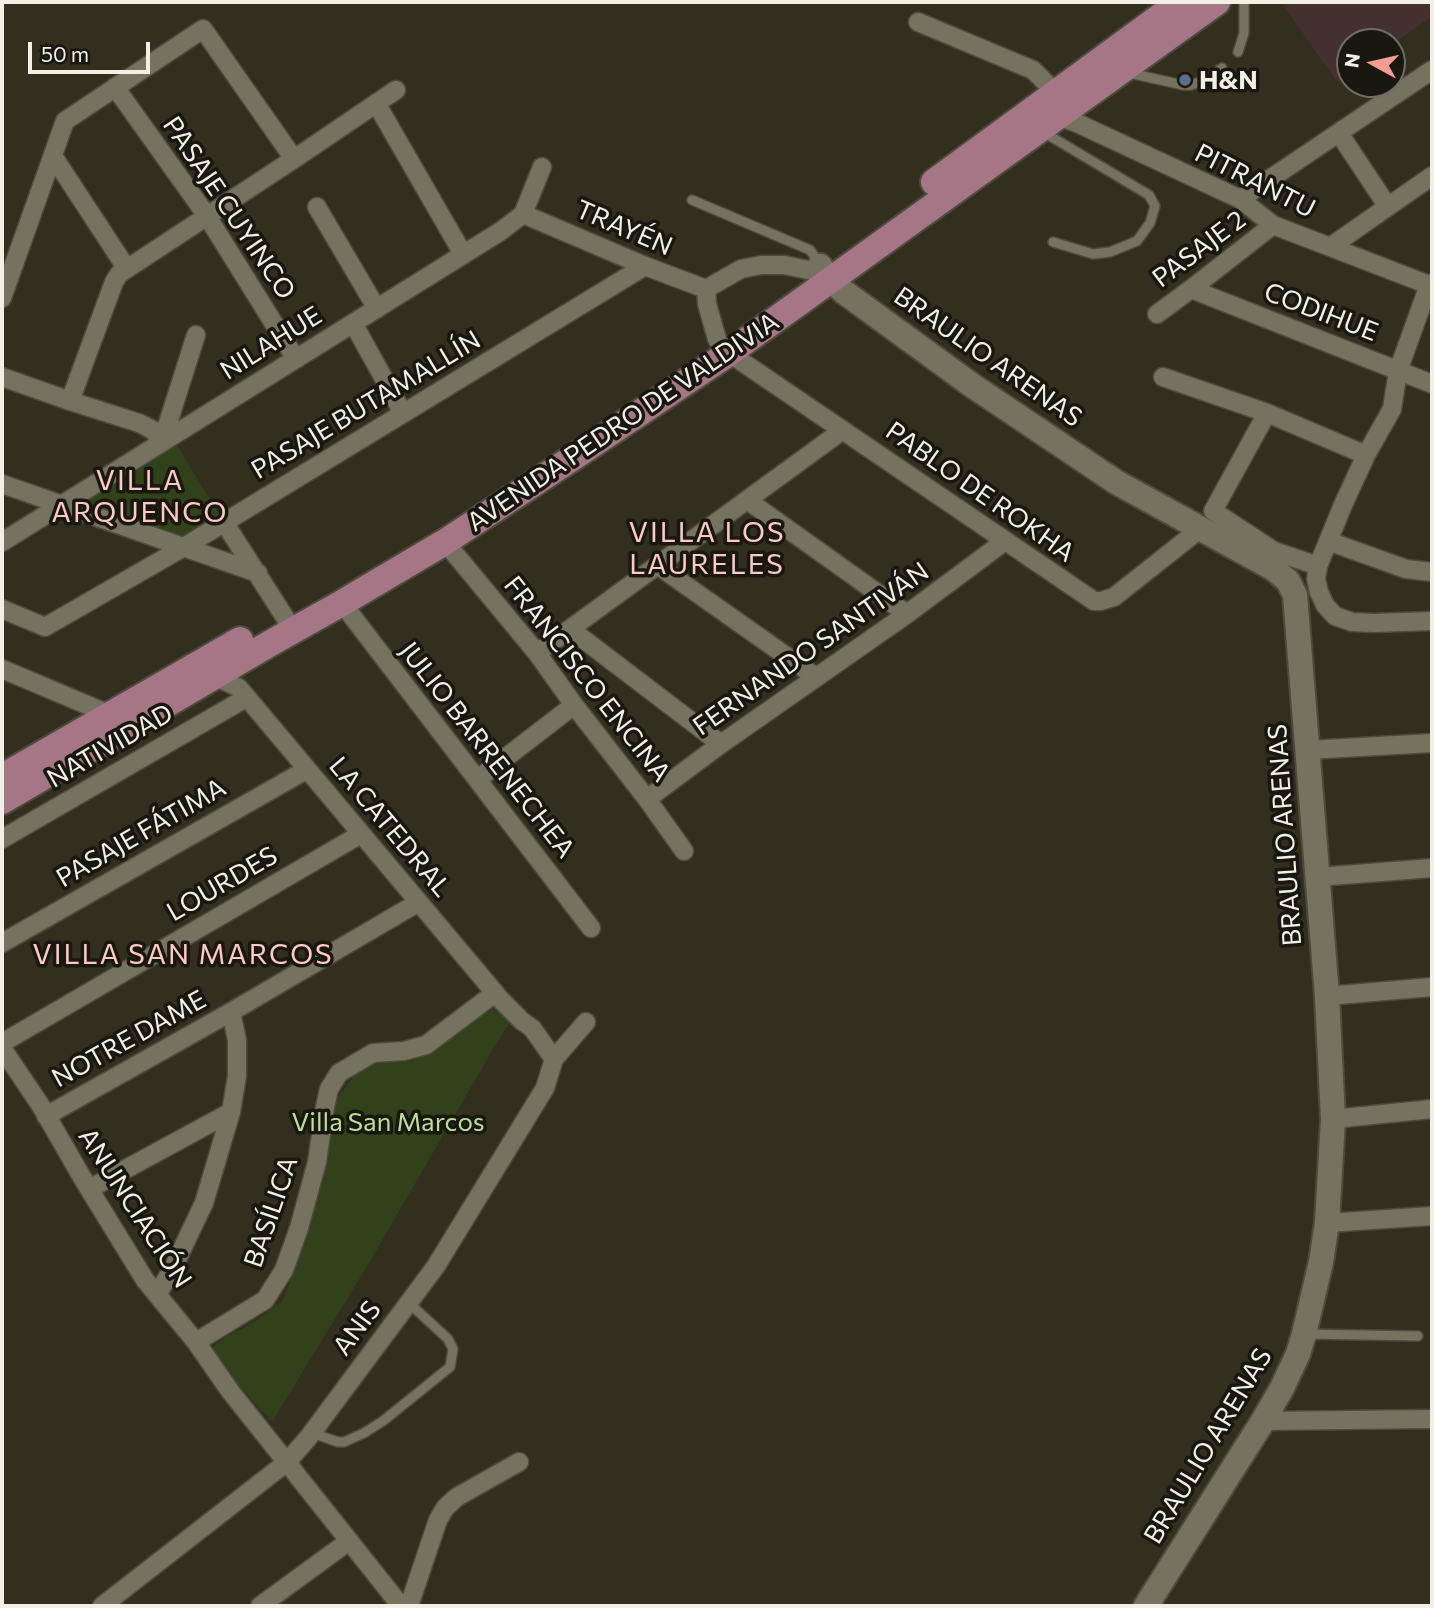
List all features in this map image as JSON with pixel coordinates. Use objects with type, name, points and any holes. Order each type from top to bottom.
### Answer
[{"type":"main road","name":"AVENIDA PEDRO DE VALDIVIA","points":[[2,801],[234,681],[289,622],[342,603],[569,461],[821,272],[1050,113],[1180,2]]},
{"type":"main road","name":"AVENIDA PEDRO DE VALDIVIA","points":[[821,272],[1050,113],[1119,72],[1217,2]]},
{"type":"main road","name":"AVENIDA PEDRO DE VALDIVIA","points":[[2,778],[111,715],[289,622],[351,578],[482,500],[595,425],[723,346]]},
{"type":"street","points":[[918,22],[1033,70],[1050,113]]},
{"type":"street","points":[[2,298],[65,121],[203,29],[294,159]]},
{"type":"street","points":[[1240,200],[1432,70]]},
{"type":"street","name":"PASAJE CUYINCO","points":[[115,88],[207,216],[296,359]]},
{"type":"street","points":[[69,401],[119,274],[396,90]]},
{"type":"street","points":[[376,103],[463,254]]},
{"type":"street","name":"PITRANTU","points":[[1050,113],[1077,123],[1240,200],[1273,225],[1431,285]]},
{"type":"street","points":[[1339,133],[1388,207]]},
{"type":"street","points":[[53,156],[127,269]]},
{"type":"street","points":[[523,214],[542,167]]},
{"type":"street","points":[[1330,247],[1432,176]]},
{"type":"street","points":[[317,207],[377,309]]},
{"type":"street","name":"NILAHUE","points":[[2,542],[501,231],[523,214]]},
{"type":"street","name":"TRAYÉN","points":[[523,214],[706,289]]},
{"type":"street","name":"PASAJE 2","points":[[1157,314],[1273,225]]},
{"type":"street","points":[[723,346],[709,313],[706,289],[741,269],[761,265],[784,265],[821,272]]},
{"type":"street","name":"PASAJE BUTAMALLÍN","points":[[2,609],[45,627],[184,547],[645,266]]},
{"type":"street","name":"BRAULIO ARENAS","points":[[821,272],[844,292],[973,386],[1116,482],[1274,569],[1288,581],[1297,603],[1327,996],[1333,1119],[1327,1223],[1304,1334],[1282,1388],[1146,1606]]},
{"type":"street","points":[[1431,285],[1398,371],[1392,409],[1366,455],[1328,541],[1316,579],[1325,604],[1335,616],[1352,622],[1432,621]]},
{"type":"street","name":"CODIHUE","points":[[1191,289],[1432,384]]},
{"type":"street","points":[[354,323],[404,413]]},
{"type":"street","points":[[162,442],[195,335]]},
{"type":"street","name":"PABLO DE ROKHA","points":[[723,346],[1094,601],[1114,597],[1200,529]]},
{"type":"street","points":[[2,377],[139,423],[153,430],[162,442]]},
{"type":"street","points":[[1163,377],[1267,413],[1366,455]]},
{"type":"street","points":[[1267,413],[1213,511],[1273,551],[1318,566]]},
{"type":"street","points":[[537,653],[843,429]]},
{"type":"street","points":[[2,484],[258,573]]},
{"type":"street","points":[[747,500],[907,614]]},
{"type":"street","points":[[224,522],[289,622]]},
{"type":"street","name":"FRANCISCO ENCINA","points":[[445,541],[537,653],[684,850]]},
{"type":"street","name":"FERNANDO SANTIVÁN","points":[[647,799],[1005,541]]},
{"type":"street","points":[[1328,541],[1405,569],[1432,572]]},
{"type":"street","points":[[657,565],[816,677]]},
{"type":"street","name":"JULIO BARRENECHEA","points":[[342,603],[591,928]]},
{"type":"street","points":[[570,629],[721,744]]},
{"type":"street","points":[[2,669],[111,715]]},
{"type":"street","name":"LA CATEDRAL","points":[[234,681],[306,770],[498,996],[531,1028],[554,1059]]},
{"type":"street","name":"NATIVIDAD","points":[[2,839],[234,681]]},
{"type":"street","points":[[478,779],[574,705]]},
{"type":"street","points":[[1308,750],[1432,743]]},
{"type":"street","name":"PASAJE FÁTIMA","points":[[2,943],[306,770]]},
{"type":"street","name":"LOURDES","points":[[2,1043],[361,834]]},
{"type":"street","points":[[1318,877],[1432,868]]},
{"type":"street","name":"NOTRE DAME","points":[[46,1116],[419,902]]},
{"type":"street","points":[[1327,996],[1432,986]]},
{"type":"street","name":"BASÍLICA","points":[[196,1342],[265,1300],[284,1270],[317,1162],[330,1089],[339,1073],[373,1053],[404,1051],[426,1045],[498,996]]},
{"type":"street","points":[[157,1295],[204,1203],[231,1112],[237,1076],[237,1040],[231,1012]]},
{"type":"street","name":"ANIS","points":[[103,1606],[287,1462],[312,1433],[436,1266],[545,1088],[554,1059],[586,1022]]},
{"type":"street","name":"ANUNCIACIÓN","points":[[2,1048],[145,1280],[349,1541],[410,1604]]},
{"type":"street","points":[[1333,1119],[1432,1109]]},
{"type":"street","points":[[89,1189],[231,1112]]},
{"type":"street","points":[[1327,1223],[1432,1216]]},
{"type":"street","points":[[1264,1420],[1432,1419]]},
{"type":"street","points":[[410,1604],[438,1521],[445,1508],[457,1497],[519,1462]]},
{"type":"street","points":[[260,1606],[349,1541]]},
{"type":"lane","points":[[1238,52],[1244,33],[1244,2]]},
{"type":"lane","points":[[1119,72],[1191,85],[1206,80],[1222,68]]},
{"type":"lane","points":[[1050,113],[1055,139],[1149,195],[1155,206],[1150,223],[1137,241],[1110,252],[1093,254],[1053,242]]},
{"type":"lane","points":[[692,200],[810,250],[821,272]]},
{"type":"lane","points":[[312,1433],[338,1442],[364,1433],[450,1367],[453,1349],[448,1339],[409,1303]]},
{"type":"lane","points":[[1304,1334],[1418,1336]]},
{"type":"shaded area","points":[[1281,2],[1432,2],[1432,16],[1406,35],[1406,28],[1336,28],[1336,80]]},
{"type":"green space","points":[[176,444],[219,514],[181,538],[79,504]]},
{"type":"green space","name":"Villa San Marcos","points":[[492,1010],[515,1017],[502,1034],[366,1268],[272,1422],[208,1351],[282,1302],[296,1266],[325,1169],[337,1098],[356,1074],[376,1062],[412,1061],[429,1053]]},
{"type":"place","name":"H&N","points":[[1185,80]]},
{"type":"district","name":"VILLA ARQUENCO","points":[[140,497]]},
{"type":"district","name":"VILLA LOS LAURELES","points":[[707,549]]},
{"type":"district","name":"VILLA SAN MARCOS","points":[[183,955]]}]
